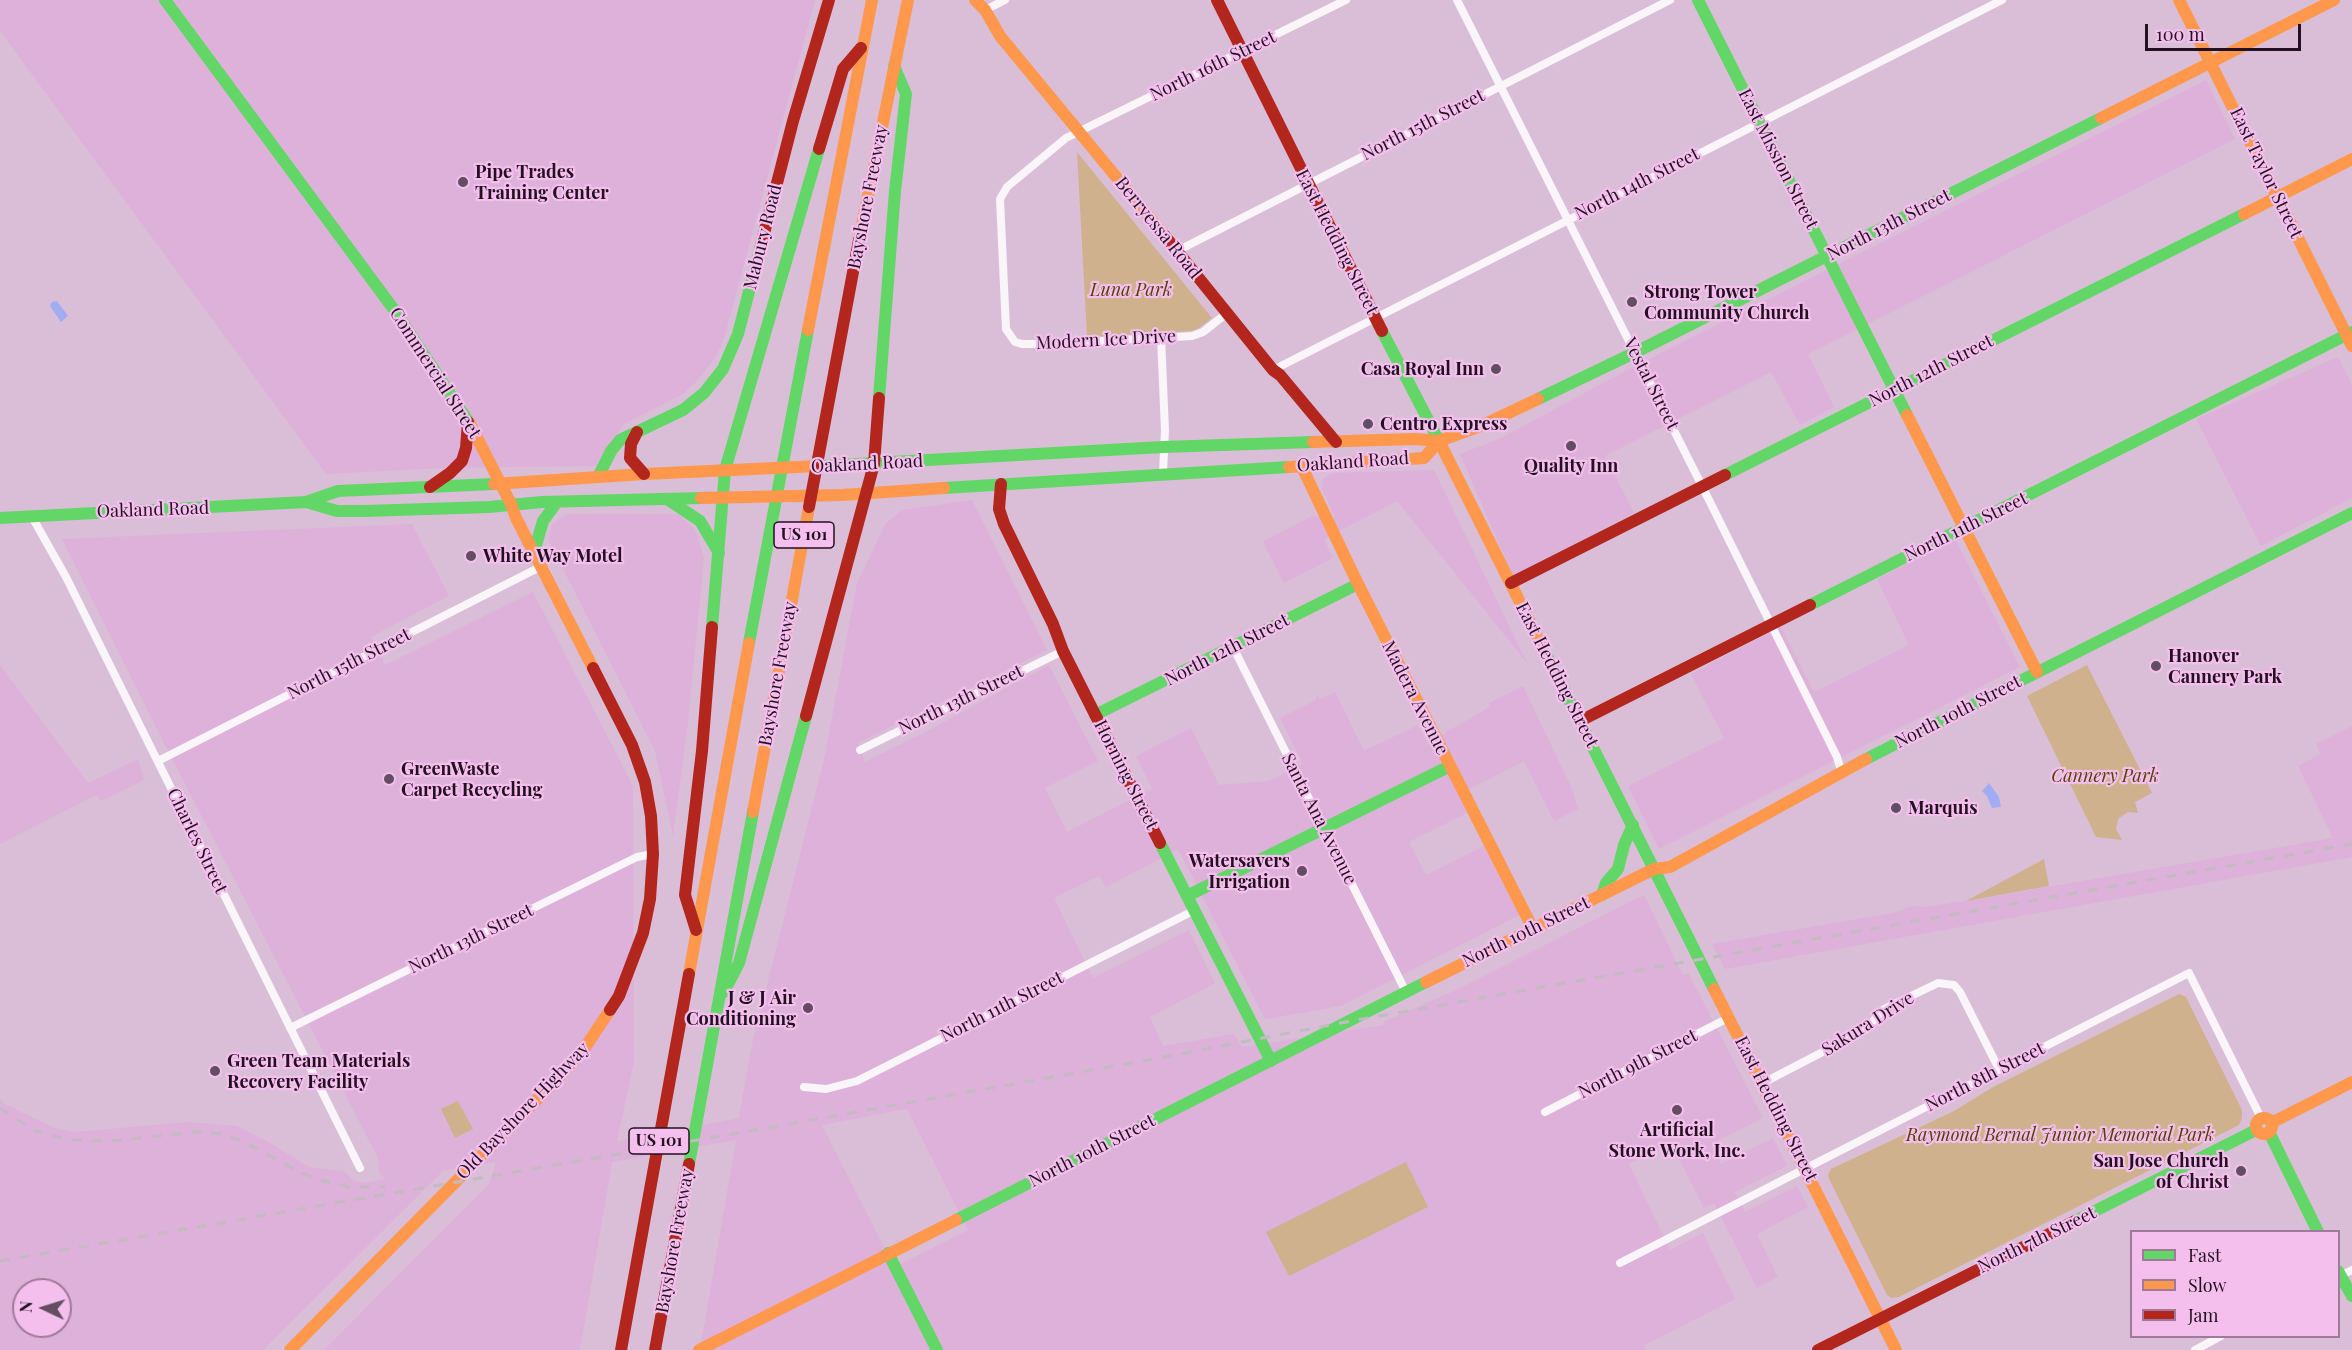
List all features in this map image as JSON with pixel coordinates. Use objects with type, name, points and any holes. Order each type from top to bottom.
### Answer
[{"type":"main road","name":"Commercial Street","points":[[165,0],[395,311],[477,435],[540,567],[632,745],[645,782]]},
{"type":"main road","name":"Mabury Road","points":[[598,477],[620,440],[683,410],[704,393],[727,360],[738,334],[788,141],[829,0]]},
{"type":"main road","name":"Bayshore Freeway","points":[[621,1350],[781,463],[872,0]]},
{"type":"main road","name":"Bayshore Freeway","points":[[655,1350],[824,422],[908,0]]},
{"type":"main road","name":"Berryessa Road","points":[[975,0],[985,10],[1000,36],[1080,131],[1273,370],[1280,375],[1336,442]]},
{"type":"main road","name":"East Hedding Street","points":[[1217,0],[1896,1350]]},
{"type":"main road","name":"East Mission Street","points":[[1698,0],[2037,672]]},
{"type":"main road","name":"East Taylor Street","points":[[2179,0],[2350,338]]},
{"type":"main road","name":"North 13th Street","points":[[1440,441],[1483,425],[1636,352],[2334,0]]},
{"type":"main road","points":[[697,931],[685,895],[702,751],[719,553],[732,470],[843,69],[862,46]]},
{"type":"main road","points":[[717,1004],[739,963],[874,464],[895,191],[906,94],[894,66]]},
{"type":"main road","name":"North 12th Street","points":[[1511,583],[2352,159]]},
{"type":"main road","name":"North 11th Street","points":[[1580,721],[2350,338]]},
{"type":"main road","points":[[430,487],[462,461],[466,448],[468,423]]},
{"type":"main road","points":[[637,432],[631,444],[630,458],[644,474]]},
{"type":"main road","name":"Oakland Road","points":[[0,518],[306,502],[338,491],[644,474],[874,464],[1163,447],[1414,439],[1440,441]]},
{"type":"main road","name":"Oakland Road","points":[[306,502],[337,512],[557,502],[842,495],[1301,465],[1372,463],[1424,458],[1440,441]]},
{"type":"main road","name":"Madera Avenue","points":[[1301,465],[1358,584],[1533,929]]},
{"type":"main road","name":"Horning Street","points":[[1000,484],[999,509],[1004,524],[1053,624],[1063,651],[1271,1061]]},
{"type":"main road","points":[[667,500],[700,521],[719,553]]},
{"type":"main road","points":[[534,552],[543,521],[557,502]]},
{"type":"main road","name":"North 10th Street","points":[[699,1350],[1602,894],[1654,869],[1670,867],[1841,771],[2352,513]]},
{"type":"main road","name":"North 12th Street","points":[[1095,715],[1358,584]]},
{"type":"main road","points":[[1187,896],[1450,766]]},
{"type":"main road","name":"Old Bayshore Highway","points":[[290,1350],[558,1078],[586,1046],[619,996],[643,933],[650,899],[653,854],[651,816],[645,782]]},
{"type":"main road","points":[[1602,894],[1606,884],[1618,869],[1624,845],[1633,825]]},
{"type":"main road","name":"North 7th Street","points":[[1818,1350],[2352,1082]]},
{"type":"main road","points":[[2264,1126],[2318,1230]]},
{"type":"main road","points":[[888,1253],[937,1350]]},
{"type":"main road","points":[[2343,1273],[2352,1296]]},
{"type":"street","points":[[985,10],[1005,0]]},
{"type":"street","name":"North 16th Street","points":[[1080,131],[1346,0]]},
{"type":"street","name":"Vestal Street","points":[[1457,0],[1636,352],[1837,757],[1841,771]]},
{"type":"street","name":"North 15th Street","points":[[1177,251],[1670,0]]},
{"type":"street","name":"North 14th Street","points":[[1273,370],[2002,0]]},
{"type":"street","name":"Modern Ice Drive","points":[[1080,131],[1066,138],[1007,187],[999,199],[1006,329],[1010,337],[1022,344],[1192,336],[1203,332],[1227,313]]},
{"type":"street","points":[[1161,337],[1164,393],[1163,474]]},
{"type":"street","name":"Charles Street","points":[[32,515],[66,577],[360,1168]]},
{"type":"street","name":"North 15th Street","points":[[158,761],[540,567]]},
{"type":"street","name":"Santa Ana Avenue","points":[[1233,647],[1406,992]]},
{"type":"street","name":"North 13th Street","points":[[860,750],[1063,651]]},
{"type":"street","name":"North 13th Street","points":[[290,1028],[627,862],[653,854]]},
{"type":"street","name":"North 11th Street","points":[[804,1087],[826,1089],[856,1082],[1195,910]]},
{"type":"street","name":"North 8th Street","points":[[1620,1263],[2189,973],[2264,1126]]},
{"type":"street","name":"Sakura Drive","points":[[1763,1083],[1865,1030],[1884,1009],[1938,983],[1954,985],[1960,992],[1999,1069]]},
{"type":"street","name":"North 9th Street","points":[[1545,1112],[1730,1017]]},
{"type":"street","points":[[2195,1350],[2217,1338]]},
{"type":"shaded area","points":[[0,0],[815,0],[725,335],[717,355],[698,380],[683,394],[624,424],[595,466],[443,468],[326,474],[0,31]]},
{"type":"shaded area","points":[[2206,80],[2235,139],[1808,354],[1834,407],[1800,425],[1771,372],[1605,456],[1634,513],[1513,576],[1460,454],[1499,439],[1635,366]]},
{"type":"shaded area","points":[[2338,357],[2352,385],[2352,498],[2261,546],[2196,419]]},
{"type":"shaded area","points":[[1434,470],[1527,663],[1397,501],[1324,539],[1333,558],[1284,583],[1263,542],[1312,516],[1335,517],[1322,489],[1323,478],[1333,473]]},
{"type":"shaded area","points":[[972,500],[1047,650],[858,743],[865,762],[1049,665],[1098,761],[1045,788],[1067,832],[1152,789],[1136,756],[1191,728],[1219,785],[1269,781],[1303,764],[1280,718],[1316,700],[1318,696],[1320,699],[1335,692],[1364,751],[1418,725],[1427,743],[1485,710],[1490,705],[1489,703],[1523,686],[1572,789],[1578,809],[1554,821],[1524,761],[1458,795],[1467,813],[1409,842],[1426,875],[1484,846],[1519,915],[1341,1006],[1265,1019],[1178,849],[1106,887],[1099,876],[1054,898],[1093,978],[1189,930],[1215,983],[1150,1017],[1163,1046],[1234,1034],[1242,1047],[1384,1025],[1383,1022],[1454,991],[1644,895],[1683,975],[1689,974],[1763,1118],[1711,1144],[1721,1164],[1773,1138],[1787,1166],[1735,1192],[1745,1212],[1797,1186],[1808,1207],[1757,1234],[1778,1277],[1757,1288],[1714,1203],[1704,1208],[1671,1143],[1629,1164],[1670,1250],[1703,1233],[1735,1299],[1644,1345],[1646,1350],[700,1350],[736,1140],[612,1162],[580,1350],[324,1350],[489,1184],[496,1162],[443,1171],[263,1350],[0,1350],[0,1099],[3,1103],[54,1128],[75,1132],[188,1122],[237,1126],[309,1167],[343,1171],[355,1181],[364,1183],[386,1179],[379,1172],[378,1158],[164,743],[62,539],[412,524],[449,596],[371,637],[385,665],[533,592],[633,786],[634,1062],[617,1141],[739,1118],[751,1048],[824,760],[857,583],[886,523],[902,510]],"holes":[[[907,1109],[968,1230],[894,1267],[822,1125]]]},
{"type":"shaded area","points":[[566,514],[678,514],[695,529],[704,558],[688,723],[673,836],[655,751],[549,541],[552,524]]},
{"type":"shaded area","points":[[1956,540],[2020,667],[1659,849],[1628,786],[1724,738],[1691,674],[1781,627],[1814,692],[1909,645],[1877,579]]},
{"type":"shaded area","points":[[0,665],[88,783],[138,759],[144,780],[101,801],[96,795],[0,844]]},
{"type":"shaded area","points":[[2352,726],[2352,857],[1725,969],[1712,944],[1893,913],[1912,906],[1923,907],[1966,901],[2333,838],[2298,766],[2321,754],[2316,744]]},
{"type":"green space","name":"Luna Park","points":[[1077,152],[1212,318],[1199,328],[1192,331],[1087,337]]},
{"type":"green space","name":"Cannery Park","points":[[2087,665],[2152,793],[2135,802],[2138,813],[2128,812],[2118,819],[2116,829],[2122,840],[2096,837],[2027,696]]},
{"type":"green space","points":[[2044,859],[2049,886],[1966,901]]},
{"type":"green space","name":"Raymond Bernal Junior Memorial Park","points":[[2179,994],[2186,997],[2242,1110],[2239,1125],[1899,1297],[1891,1298],[1887,1295],[1830,1181],[1828,1175],[1831,1169],[1954,1111],[1993,1087]]},
{"type":"green space","points":[[458,1101],[473,1129],[455,1138],[441,1109]]},
{"type":"green space","points":[[1406,1162],[1428,1207],[1289,1276],[1266,1232]]},
{"type":"water","points":[[57,301],[68,316],[61,322],[50,306],[52,302]]},
{"type":"water","points":[[1989,783],[1999,797],[2001,807],[1992,808],[1982,791]]},
{"type":"railway","points":[[0,1261],[613,1155],[1143,1061],[1351,1021],[2352,844]]},
{"type":"railway","points":[[0,1108],[35,1131],[68,1140],[110,1141],[196,1132],[224,1134],[300,1172],[324,1181],[349,1187],[385,1187]]},
{"type":"traffic: fast","points":[[165,0],[395,311],[470,424]]},
{"type":"traffic: fast","points":[[1698,0],[1907,415]]},
{"type":"traffic: fast","points":[[879,398],[895,191],[906,94],[894,66]]},
{"type":"traffic: fast","points":[[1538,399],[2101,118]]},
{"type":"traffic: fast","points":[[712,627],[725,470],[819,149]]},
{"type":"traffic: fast","points":[[1725,475],[2244,214]]},
{"type":"traffic: fast","points":[[598,477],[611,451],[620,440],[683,410],[704,393],[723,369],[738,334],[760,249]]},
{"type":"traffic: fast","points":[[749,643],[808,330]]},
{"type":"traffic: fast","points":[[1382,331],[1439,441]]},
{"type":"traffic: fast","points":[[1810,605],[2352,332]]},
{"type":"traffic: fast","points":[[819,466],[1163,447],[1313,442]]},
{"type":"traffic: fast","points":[[944,488],[1289,467]]},
{"type":"traffic: fast","points":[[0,518],[306,502],[338,491],[494,484]]},
{"type":"traffic: fast","points":[[306,502],[337,511],[365,511],[489,507],[542,502],[701,498]]},
{"type":"traffic: fast","points":[[667,499],[700,521],[719,553]]},
{"type":"traffic: fast","points":[[534,552],[543,521],[557,502]]},
{"type":"traffic: fast","points":[[1866,759],[2352,513]]},
{"type":"traffic: fast","points":[[1095,715],[1358,584]]},
{"type":"traffic: fast","points":[[1542,646],[1714,989]]},
{"type":"traffic: fast","points":[[724,992],[739,963],[806,716]]},
{"type":"traffic: fast","points":[[1187,896],[1450,766]]},
{"type":"traffic: fast","points":[[689,1164],[753,812]]},
{"type":"traffic: fast","points":[[1602,895],[1606,883],[1618,869],[1624,845],[1633,825]]},
{"type":"traffic: fast","points":[[1160,843],[1271,1061]]},
{"type":"traffic: fast","points":[[956,1220],[1426,982]]},
{"type":"traffic: fast","points":[[2075,1221],[2256,1130]]},
{"type":"traffic: fast","points":[[2269,1132],[2317,1230]]},
{"type":"traffic: fast","points":[[888,1253],[937,1350]]},
{"type":"traffic: fast","points":[[2340,1275],[2352,1296]]},
{"type":"traffic: slow","points":[[808,330],[872,0]]},
{"type":"traffic: slow","points":[[859,240],[908,0]]},
{"type":"traffic: slow","points":[[975,0],[985,10],[1000,36],[1164,235]]},
{"type":"traffic: slow","points":[[2179,0],[2352,346]]},
{"type":"traffic: slow","points":[[2101,118],[2334,0]]},
{"type":"traffic: slow","points":[[2244,214],[2352,159]]},
{"type":"traffic: slow","points":[[1538,399],[1483,425],[1439,441],[1542,646]]},
{"type":"traffic: slow","points":[[1907,415],[2037,672]]},
{"type":"traffic: slow","points":[[470,424],[511,504]]},
{"type":"traffic: slow","points":[[1313,442],[1414,439],[1439,441]]},
{"type":"traffic: slow","points":[[1289,467],[1424,458],[1439,441]]},
{"type":"traffic: slow","points":[[1301,465],[1358,584],[1533,929]]},
{"type":"traffic: slow","points":[[494,484],[819,466]]},
{"type":"traffic: slow","points":[[701,498],[842,495],[944,488]]},
{"type":"traffic: slow","points":[[511,504],[593,668]]},
{"type":"traffic: slow","points":[[753,812],[809,507]]},
{"type":"traffic: slow","points":[[689,974],[749,643]]},
{"type":"traffic: slow","points":[[1426,982],[1654,869],[1670,867],[1866,759]]},
{"type":"traffic: slow","points":[[1714,989],[1896,1350]]},
{"type":"traffic: slow","points":[[290,1350],[558,1078],[586,1046],[610,1010]]},
{"type":"traffic: slow","points":[[2271,1123],[2352,1082]]},
{"type":"traffic: slow","points":[[2261,1118],[2267,1118],[2272,1126],[2270,1132],[2261,1134],[2256,1129],[2256,1123],[2261,1118]]},
{"type":"traffic: slow","points":[[699,1350],[956,1220]]},
{"type":"traffic: jam","points":[[760,249],[793,121],[829,0]]},
{"type":"traffic: jam","points":[[1217,0],[1382,331]]},
{"type":"traffic: jam","points":[[819,149],[843,69],[861,48]]},
{"type":"traffic: jam","points":[[1164,235],[1273,370],[1280,375],[1336,442]]},
{"type":"traffic: jam","points":[[809,507],[859,240]]},
{"type":"traffic: jam","points":[[806,716],[874,464],[879,398]]},
{"type":"traffic: jam","points":[[430,487],[462,461],[466,448],[468,422]]},
{"type":"traffic: jam","points":[[637,432],[631,444],[630,458],[644,474]]},
{"type":"traffic: jam","points":[[1511,583],[1725,475]]},
{"type":"traffic: jam","points":[[1001,484],[999,509],[1004,524],[1053,624],[1063,651],[1160,843]]},
{"type":"traffic: jam","points":[[1580,721],[1810,605]]},
{"type":"traffic: jam","points":[[696,930],[685,895],[702,751],[712,627]]},
{"type":"traffic: jam","points":[[593,668],[632,745],[645,782],[651,816],[653,854],[650,899],[643,933],[619,996],[610,1010]]},
{"type":"traffic: jam","points":[[621,1350],[689,974]]},
{"type":"traffic: jam","points":[[655,1350],[689,1164]]},
{"type":"traffic: jam","points":[[1818,1350],[2075,1221]]},
{"type":"place","name":"Pipe Trades Training Center","points":[[463,182]]},
{"type":"place","name":"Strong Tower Community Church","points":[[1632,302]]},
{"type":"place","name":"Casa Royal Inn","points":[[1496,369]]},
{"type":"place","name":"Centro Express","points":[[1368,424]]},
{"type":"place","name":"Quality Inn","points":[[1571,446]]},
{"type":"place","name":"White Way Motel","points":[[471,556]]},
{"type":"place","name":"Hanover Cannery Park","points":[[2156,666]]},
{"type":"place","name":"GreenWaste Carpet Recycling","points":[[389,779]]},
{"type":"place","name":"Marquis","points":[[1896,808]]},
{"type":"place","name":"Watersavers Irrigation","points":[[1302,871]]},
{"type":"place","name":"J & J Air Conditioning","points":[[808,1008]]},
{"type":"place","name":"Green Team Materials Recovery Facility","points":[[215,1071]]},
{"type":"place","name":"Artificial Stone Work, Inc.","points":[[1677,1110]]},
{"type":"place","name":"San Jose Church of Christ","points":[[2241,1171]]}]
